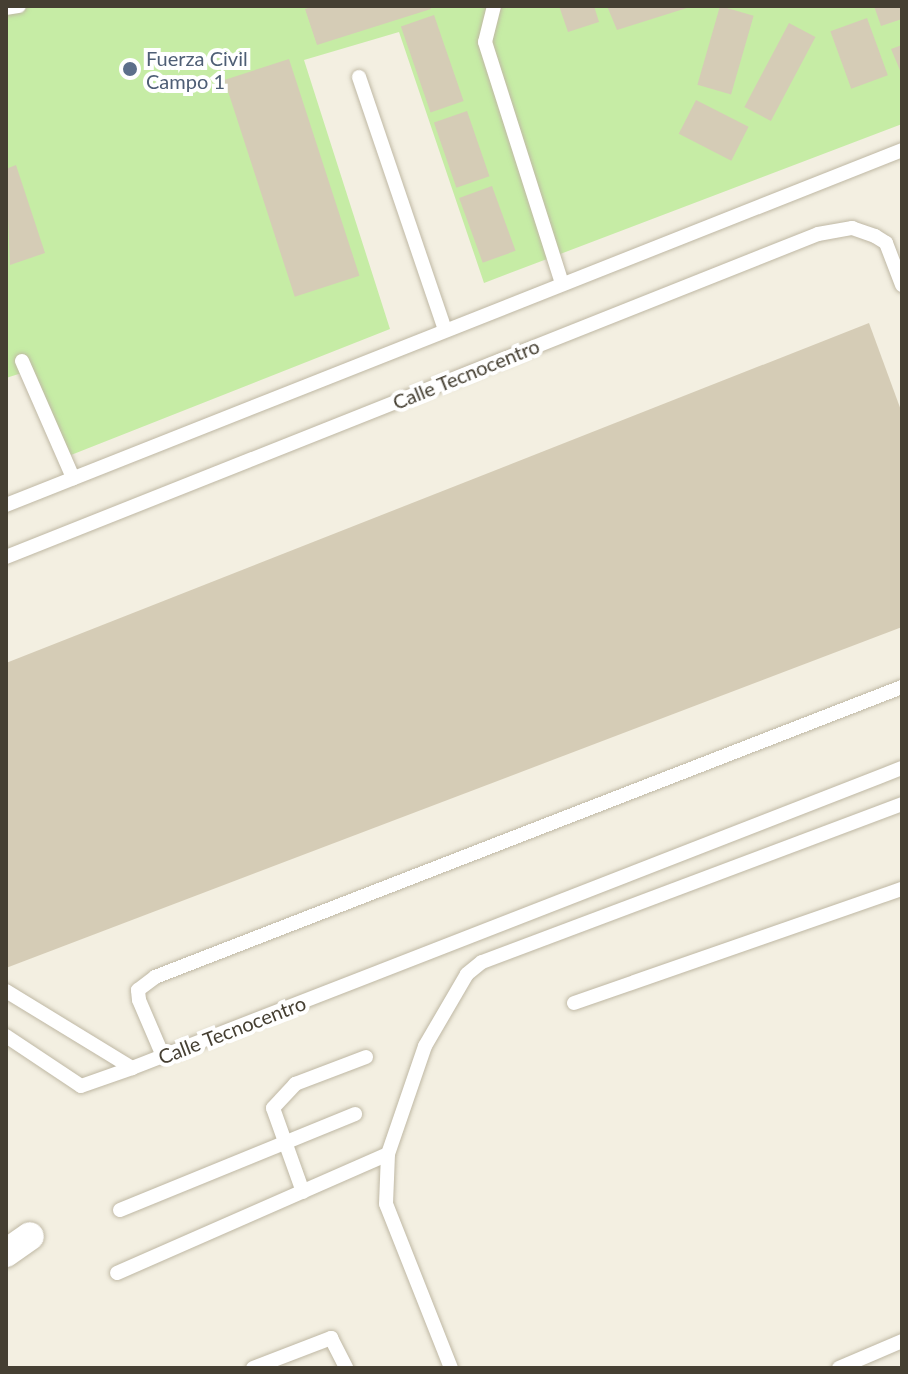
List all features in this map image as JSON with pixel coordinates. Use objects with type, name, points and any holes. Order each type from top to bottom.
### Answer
[{"type":"street","points":[[6,1253],[30,1236]]},
{"type":"lane","points":[[6,8],[19,6]]},
{"type":"lane","points":[[494,6],[485,42],[562,283]]},
{"type":"lane","points":[[359,77],[445,330]]},
{"type":"lane","points":[[6,505],[902,150]]},
{"type":"lane","name":"Calle Tecnocentro","points":[[6,557],[818,234],[852,228],[875,236],[886,243],[902,285]]},
{"type":"lane","points":[[22,361],[73,478]]},
{"type":"lane","points":[[163,1056],[139,1000],[138,990],[155,977],[902,687]]},
{"type":"lane","name":"Calle Tecnocentro","points":[[6,991],[132,1068],[471,940],[902,768]]},
{"type":"lane","points":[[451,1368],[386,1204],[388,1154],[425,1046],[450,997],[482,962],[902,804]]},
{"type":"lane","points":[[574,1003],[902,889]]},
{"type":"lane","points":[[471,940],[482,962]]},
{"type":"lane","points":[[6,1036],[81,1086],[132,1068]]},
{"type":"lane","points":[[303,1192],[273,1117],[279,1097],[366,1057]]},
{"type":"lane","points":[[120,1210],[355,1114]]},
{"type":"lane","points":[[117,1273],[388,1154]]},
{"type":"lane","points":[[253,1368],[331,1338],[346,1368]]},
{"type":"lane","points":[[839,1368],[902,1341]]},
{"type":"green space","points":[[6,6],[902,6],[902,124],[484,283],[399,32],[304,60],[390,329],[71,455],[28,371],[6,378]]},
{"type":"building","points":[[315,6],[430,6],[431,9],[317,45],[305,9]]},
{"type":"building","points":[[559,6],[594,6],[599,22],[568,32]]},
{"type":"building","points":[[607,6],[690,6],[690,7],[617,30]]},
{"type":"building","points":[[720,6],[754,16],[731,94],[697,85]]},
{"type":"building","points":[[874,6],[902,6],[902,19],[881,26]]},
{"type":"building","points":[[434,15],[464,101],[431,112],[401,26]]},
{"type":"building","points":[[867,18],[888,75],[851,89],[830,31]]},
{"type":"building","points":[[789,23],[815,37],[771,121],[744,107]]},
{"type":"building","points":[[902,45],[902,75],[891,49]]},
{"type":"building","points":[[289,59],[359,276],[295,297],[224,80]]},
{"type":"building","points":[[696,100],[749,127],[731,161],[679,134]]},
{"type":"building","points":[[467,111],[489,176],[456,188],[434,122]]},
{"type":"building","points":[[16,165],[45,253],[10,265],[6,169]]},
{"type":"building","points":[[492,186],[516,251],[483,263],[459,198]]},
{"type":"building","points":[[869,323],[902,413],[902,627],[6,968],[6,663]]},
{"type":"place","name":"Fuerza Civil Campo 1","points":[[130,69]]}]
